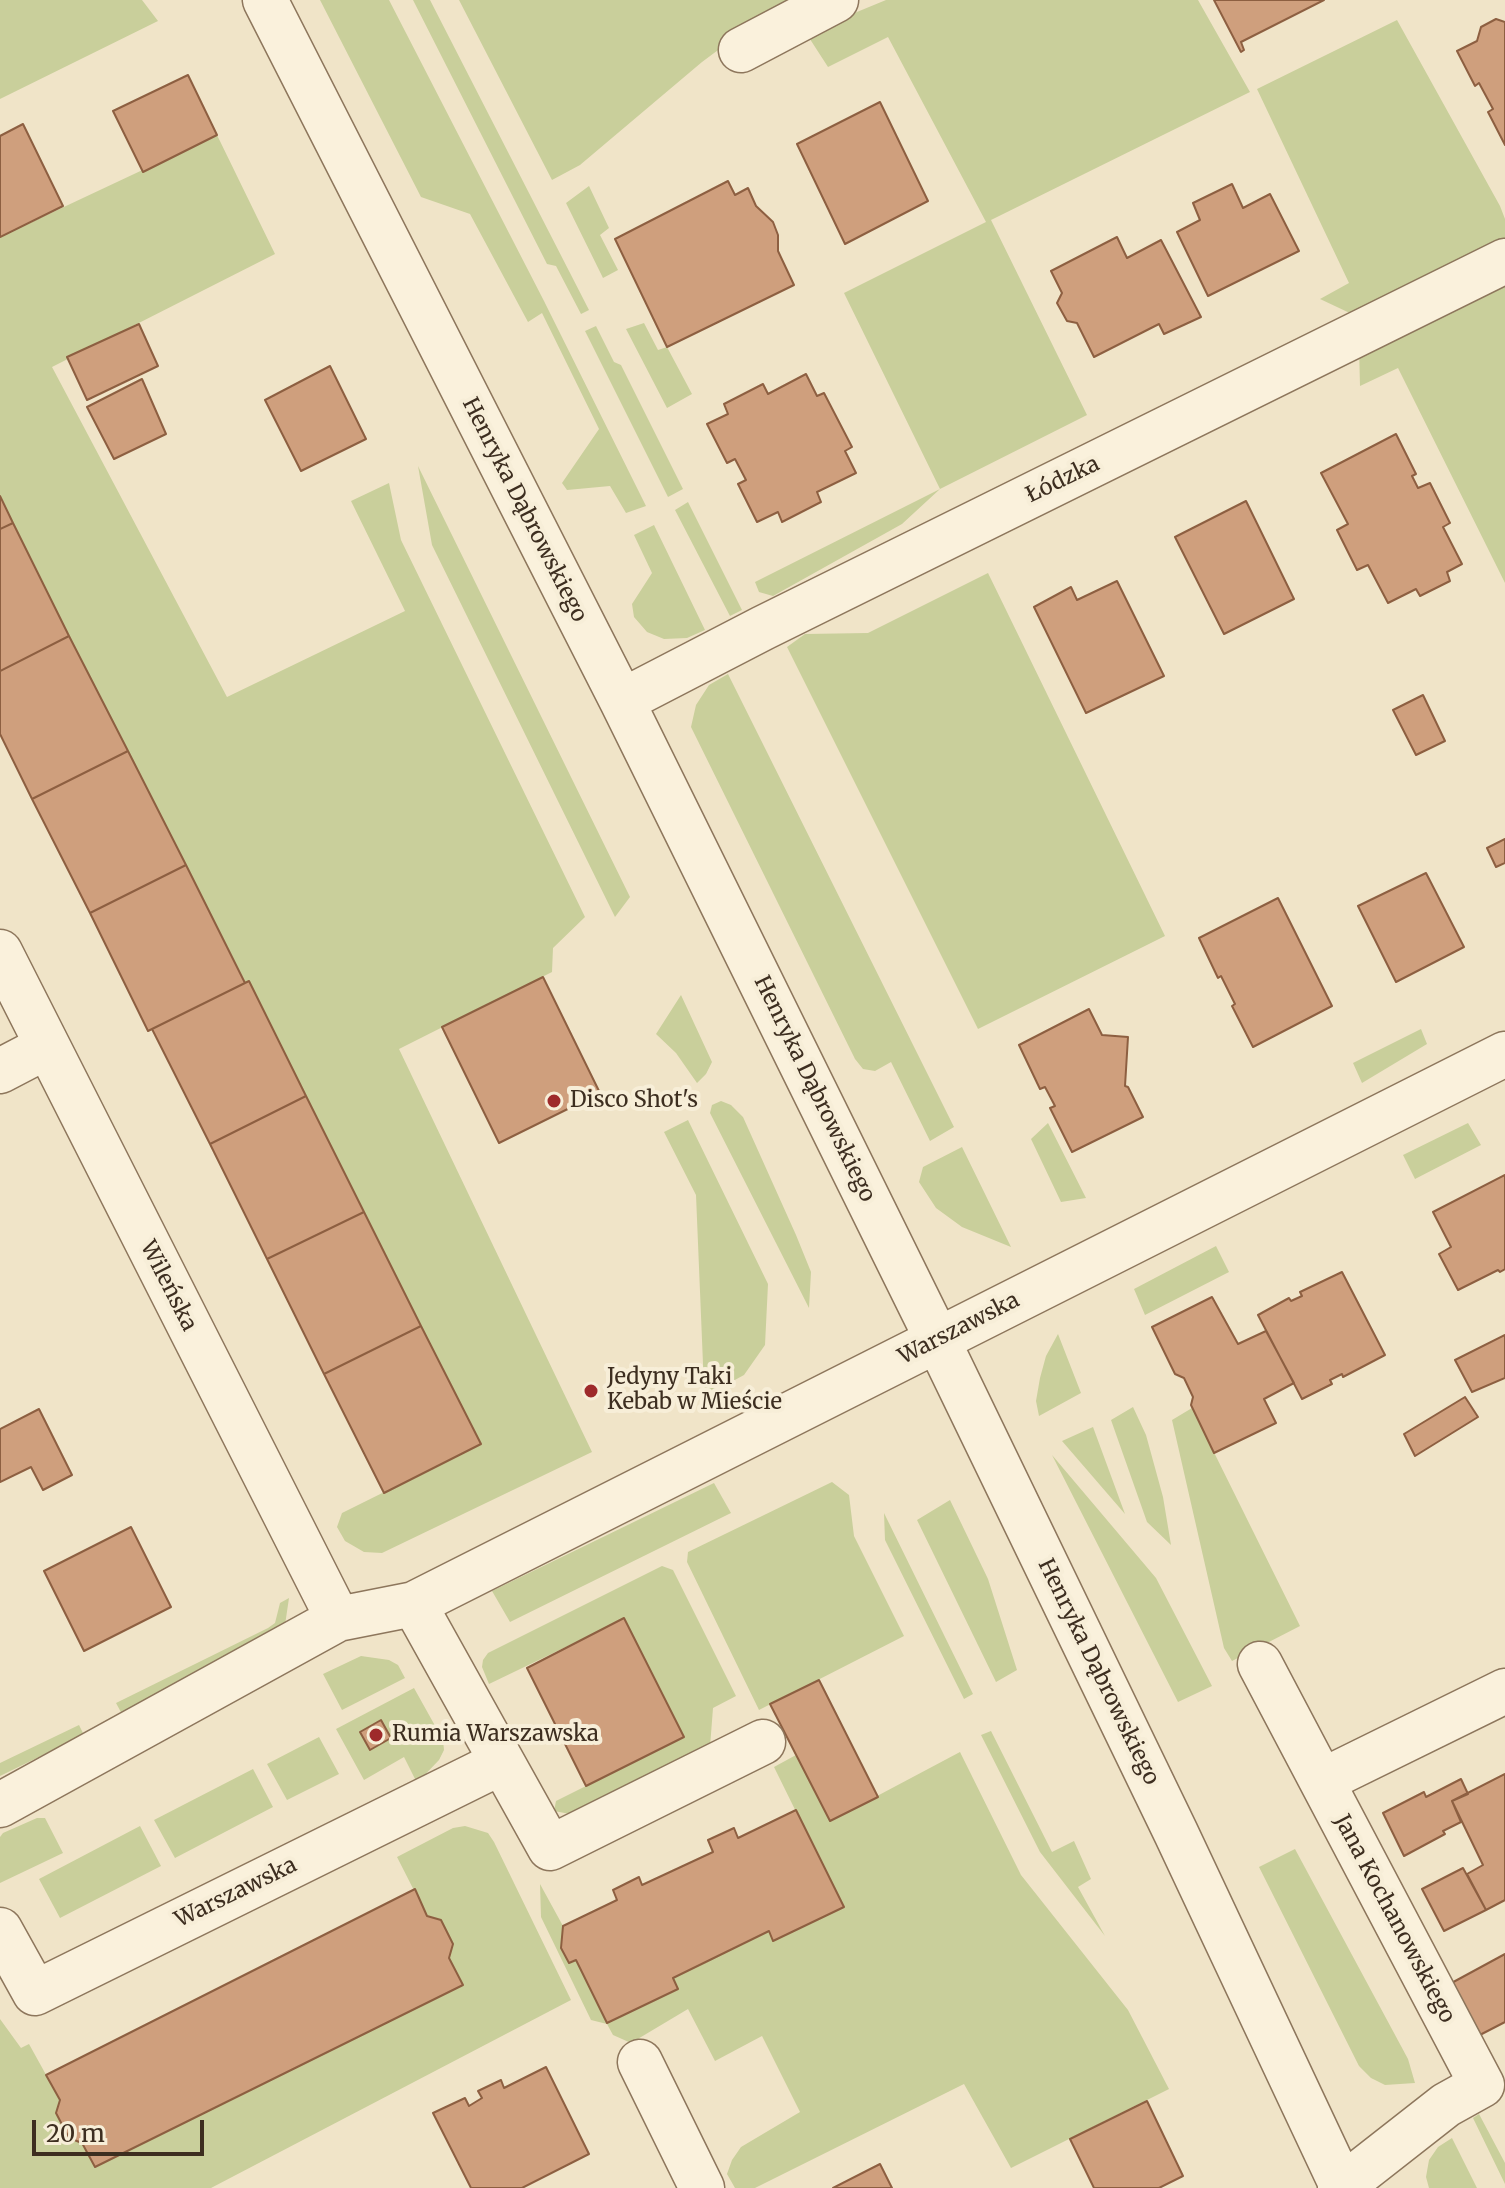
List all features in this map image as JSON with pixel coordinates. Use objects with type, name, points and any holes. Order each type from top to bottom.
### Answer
[{"type":"street","name":"Henryka Dąbrowskiego","points":[[265,0],[622,701],[938,1341],[1176,1833],[1342,2187]]},
{"type":"street","points":[[741,50],[836,0]]},
{"type":"street","name":"Łódzka","points":[[622,701],[1505,261]]},
{"type":"street","name":"Wileńska","points":[[0,952],[338,1619]]},
{"type":"street","points":[[0,1071],[46,1047]]},
{"type":"street","name":"Warszawska","points":[[0,1805],[338,1619],[414,1604],[1505,1054]]},
{"type":"street","points":[[414,1604],[550,1848],[763,1742]]},
{"type":"street","name":"Jana Kochanowskiego","points":[[1260,1664],[1322,1781],[1493,2079],[1446,2105],[1342,2187]]},
{"type":"street","points":[[1322,1781],[1505,1691]]},
{"type":"street","name":"Warszawska","points":[[0,1930],[35,1993],[502,1762]]},
{"type":"street","points":[[640,2062],[702,2188]]},
{"type":"green space","points":[[0,0],[142,0],[158,21],[0,99]]},
{"type":"green space","points":[[320,0],[389,0],[646,506],[626,513],[610,486],[567,490],[562,483],[599,429],[542,313],[528,322],[470,214],[421,197]]},
{"type":"green space","points":[[413,0],[430,0],[589,310],[581,314],[556,266],[547,264]]},
{"type":"green space","points":[[459,0],[800,0],[737,36],[580,165],[552,180]]},
{"type":"green space","points":[[886,0],[1198,0],[1250,92],[991,220],[1087,415],[940,489],[844,293],[986,222],[888,37],[828,67],[806,33]]},
{"type":"green space","points":[[1397,20],[1500,206],[1505,219],[1505,240],[1354,315],[1320,299],[1349,283],[1257,89]]},
{"type":"green space","points":[[217,135],[275,254],[52,367],[227,697],[405,611],[351,501],[389,483],[401,540],[585,917],[553,948],[552,972],[399,1049],[592,1452],[382,1553],[364,1552],[345,1541],[337,1527],[342,1513],[481,1444],[0,496],[0,237]]},
{"type":"green space","points":[[589,186],[609,228],[600,235],[618,270],[603,278],[566,203]]},
{"type":"green space","points":[[1505,284],[1505,583],[1398,368],[1360,386],[1359,347]]},
{"type":"green space","points":[[644,323],[658,350],[667,347],[692,394],[667,408],[626,329]]},
{"type":"green space","points":[[596,326],[614,362],[621,365],[683,489],[668,497],[585,331]]},
{"type":"green space","points":[[418,466],[630,897],[615,917],[432,545]]},
{"type":"green space","points":[[940,489],[902,524],[773,596],[759,592],[755,582]]},
{"type":"green space","points":[[688,502],[742,610],[730,616],[675,510]]},
{"type":"green space","points":[[654,525],[705,630],[687,638],[664,639],[647,632],[634,617],[632,604],[652,573],[634,535]]},
{"type":"green space","points":[[988,573],[1165,936],[978,1029],[787,647],[805,634],[868,633]]},
{"type":"green space","points":[[728,674],[954,1127],[930,1141],[891,1062],[875,1071],[863,1069],[855,1059],[691,727],[696,705],[709,685]]},
{"type":"green space","points":[[681,995],[712,1062],[697,1083],[676,1053],[656,1034]]},
{"type":"green space","points":[[1421,1029],[1427,1044],[1362,1083],[1353,1063]]},
{"type":"green space","points":[[721,1101],[731,1105],[743,1117],[796,1235],[811,1272],[809,1308],[710,1113],[712,1105]]},
{"type":"green space","points":[[688,1120],[768,1284],[765,1345],[744,1375],[709,1394],[704,1388],[696,1195],[664,1132]]},
{"type":"green space","points":[[1048,1123],[1086,1198],[1061,1202],[1031,1139]]},
{"type":"green space","points":[[1468,1123],[1481,1145],[1415,1179],[1403,1155]]},
{"type":"green space","points":[[962,1147],[1011,1247],[962,1227],[936,1208],[919,1182],[923,1167]]},
{"type":"green space","points":[[1216,1246],[1229,1272],[1145,1315],[1134,1289]]},
{"type":"green space","points":[[1058,1334],[1081,1393],[1039,1416],[1036,1401],[1040,1378],[1046,1356]]},
{"type":"green space","points":[[1133,1407],[1146,1435],[1163,1497],[1171,1545],[1147,1522],[1111,1420]]},
{"type":"green space","points":[[1192,1408],[1300,1626],[1232,1661],[1224,1648],[1172,1420]]},
{"type":"green space","points":[[1093,1427],[1125,1514],[1062,1441]]},
{"type":"green space","points":[[1052,1455],[1156,1578],[1212,1686],[1178,1702]]},
{"type":"green space","points":[[832,1482],[849,1495],[854,1536],[904,1636],[759,1710],[687,1562],[688,1552]]},
{"type":"green space","points":[[714,1483],[731,1513],[510,1622],[492,1591]]},
{"type":"green space","points":[[950,1500],[988,1579],[1017,1670],[996,1682],[917,1520]]},
{"type":"green space","points":[[884,1513],[973,1694],[964,1699],[885,1540]]},
{"type":"green space","points":[[662,1566],[673,1570],[736,1696],[713,1708],[710,1747],[570,1814],[554,1811],[556,1801],[684,1737],[624,1619],[489,1684],[482,1667],[483,1660],[488,1653]]},
{"type":"green space","points":[[289,1598],[285,1625],[123,1716],[116,1703],[268,1628],[275,1623],[280,1603]]},
{"type":"green space","points":[[361,1656],[389,1660],[398,1665],[405,1678],[342,1710],[323,1674]]},
{"type":"green space","points":[[414,1688],[443,1740],[444,1750],[439,1760],[417,1783],[404,1757],[364,1780],[336,1729]]},
{"type":"green space","points":[[79,1725],[84,1735],[0,1776],[0,1763]]},
{"type":"green space","points":[[991,1731],[1052,1852],[1074,1841],[1091,1879],[1078,1887],[1105,1936],[1040,1852],[981,1735]]},
{"type":"green space","points":[[319,1737],[339,1774],[287,1800],[267,1764]]},
{"type":"green space","points":[[960,1752],[1021,1875],[1128,2010],[1169,2089],[1011,2168],[964,2084],[755,2188],[735,2188],[727,2174],[741,2147],[800,2112],[762,2036],[715,2061],[688,2009],[631,2043],[613,2035],[607,2024],[591,2020],[541,1917],[540,1884],[563,1926],[561,1948],[569,1963],[576,1960],[608,2023],[677,1990],[673,1978],[769,1931],[843,1907],[774,1767],[796,1755],[830,1821]]},
{"type":"green space","points":[[253,1769],[273,1807],[175,1858],[154,1820]]},
{"type":"green space","points":[[37,1818],[45,1818],[63,1853],[0,1883],[0,1837]]},
{"type":"green space","points":[[140,1826],[161,1866],[60,1918],[39,1879]]},
{"type":"green space","points":[[465,1826],[488,1833],[494,1842],[571,2000],[211,2188],[0,2188],[0,2019],[21,2048],[29,2044],[60,2100],[56,2114],[82,2143],[95,2167],[462,1985],[449,1958],[453,1944],[441,1920],[427,1916],[397,1857],[453,1828]]},
{"type":"green space","points":[[1295,1849],[1408,2059],[1415,2083],[1385,2085],[1371,2078],[1359,2066],[1259,1867]]},
{"type":"green space","points":[[1479,2114],[1505,2163],[1505,2184],[1473,2118]]},
{"type":"green space","points":[[1452,2138],[1477,2188],[1429,2188],[1426,2177],[1429,2160],[1438,2147]]},
{"type":"building","points":[[1214,0],[1324,0],[1241,42],[1244,50],[1241,52]]},
{"type":"building","points":[[1496,19],[1505,22],[1505,145],[1488,112],[1493,109],[1479,83],[1475,86],[1457,51],[1477,41],[1481,27]]},
{"type":"building","points":[[188,75],[217,135],[143,172],[113,111]]},
{"type":"building","points":[[880,102],[928,201],[845,244],[797,144]]},
{"type":"building","points":[[23,124],[63,206],[0,237],[0,136]]},
{"type":"building","points":[[728,181],[735,195],[748,188],[756,206],[773,222],[778,235],[778,251],[794,285],[667,347],[615,239]]},
{"type":"building","points":[[1232,184],[1243,208],[1270,194],[1299,251],[1208,296],[1177,232],[1200,220],[1193,203]]},
{"type":"building","points":[[1117,237],[1127,258],[1161,240],[1201,317],[1164,334],[1159,324],[1094,357],[1077,323],[1067,321],[1057,303],[1062,293],[1051,271]]},
{"type":"building","points":[[139,324],[158,366],[87,400],[67,357]]},
{"type":"building","points":[[330,366],[366,439],[301,471],[265,400]]},
{"type":"building","points":[[806,374],[817,396],[824,393],[852,447],[845,451],[856,473],[817,492],[821,502],[782,522],[778,512],[757,522],[738,484],[746,480],[735,459],[727,463],[707,424],[728,414],[724,404],[763,384],[768,394]]},
{"type":"building","points":[[142,379],[166,434],[114,459],[87,407]]},
{"type":"building","points":[[1396,434],[1416,474],[1412,476],[1418,488],[1430,483],[1450,523],[1443,527],[1462,564],[1447,572],[1450,581],[1420,596],[1416,589],[1388,603],[1368,565],[1357,570],[1337,530],[1348,524],[1321,473]]},
{"type":"building","points":[[0,496],[13,523],[0,529]]},
{"type":"building","points":[[1246,501],[1294,599],[1224,634],[1175,537]]},
{"type":"building","points":[[13,523],[69,636],[0,671],[0,529]]},
{"type":"building","points":[[1117,581],[1164,676],[1086,713],[1034,607],[1071,587],[1077,600]]},
{"type":"building","points":[[69,636],[128,751],[32,799],[0,734],[0,671]]},
{"type":"building","points":[[1423,695],[1445,741],[1416,755],[1393,710]]},
{"type":"building","points":[[128,751],[186,865],[90,913],[32,799]]},
{"type":"building","points":[[1505,839],[1505,863],[1496,867],[1487,848]]},
{"type":"building","points":[[186,865],[245,983],[148,1031],[90,913]]},
{"type":"building","points":[[1426,873],[1464,947],[1396,982],[1358,906]]},
{"type":"building","points":[[1278,898],[1332,1006],[1253,1047],[1232,1006],[1235,1004],[1221,976],[1218,978],[1199,938]]},
{"type":"building","points":[[543,977],[600,1093],[499,1143],[442,1027]]},
{"type":"building","points":[[249,981],[306,1096],[210,1144],[152,1029]]},
{"type":"building","points":[[1089,1009],[1102,1035],[1128,1037],[1125,1086],[1143,1117],[1072,1152],[1050,1108],[1055,1106],[1045,1087],[1040,1089],[1019,1045]]},
{"type":"building","points":[[306,1096],[364,1212],[267,1259],[210,1144]]},
{"type":"building","points":[[1505,1175],[1505,1269],[1458,1290],[1439,1254],[1451,1247],[1433,1212]]},
{"type":"building","points":[[364,1212],[421,1326],[324,1374],[267,1259]]},
{"type":"building","points":[[1342,1272],[1385,1355],[1343,1377],[1342,1374],[1330,1380],[1332,1384],[1302,1399],[1258,1315],[1289,1298],[1291,1301],[1302,1296],[1300,1292]]},
{"type":"building","points":[[1212,1297],[1238,1344],[1266,1331],[1294,1383],[1264,1399],[1276,1423],[1214,1453],[1191,1405],[1193,1397],[1184,1378],[1175,1374],[1152,1327]]},
{"type":"building","points":[[421,1326],[481,1444],[384,1493],[324,1374]]},
{"type":"building","points":[[1505,1335],[1505,1378],[1472,1392],[1455,1360]]},
{"type":"building","points":[[1465,1397],[1478,1417],[1415,1456],[1404,1434]]},
{"type":"building","points":[[39,1409],[72,1475],[43,1490],[31,1467],[0,1482],[0,1429]]},
{"type":"building","points":[[131,1527],[171,1607],[84,1651],[44,1571]]},
{"type":"building","points":[[624,1618],[684,1737],[586,1786],[527,1668]]},
{"type":"building","points":[[819,1680],[878,1797],[830,1821],[770,1704]]},
{"type":"building","name":"Rumia Warszawska","points":[[381,1720],[391,1738],[370,1750],[360,1732]]},
{"type":"building","points":[[1505,1774],[1505,1900],[1486,1910],[1467,1874],[1483,1865],[1452,1801]]},
{"type":"building","points":[[1461,1779],[1468,1794],[1452,1801],[1461,1822],[1404,1856],[1383,1813],[1424,1792],[1426,1797]]},
{"type":"building","points":[[796,1810],[844,1907],[773,1941],[769,1931],[673,1978],[678,1989],[607,2023],[576,1960],[569,1963],[561,1948],[563,1926],[617,1900],[613,1890],[639,1877],[642,1885],[713,1852],[708,1840],[734,1828],[738,1838]]},
{"type":"building","points":[[1463,1868],[1486,1910],[1444,1931],[1422,1889]]},
{"type":"building","points":[[415,1889],[427,1916],[441,1920],[453,1944],[449,1958],[463,1985],[95,2167],[82,2143],[69,2138],[56,2113],[60,2100],[46,2075]]},
{"type":"building","points":[[1505,1954],[1505,2022],[1474,2038],[1446,1986]]},
{"type":"building","points":[[546,2067],[589,2154],[522,2188],[471,2188],[433,2113],[465,2098],[469,2106],[482,2098],[478,2091],[501,2080],[504,2088]]},
{"type":"building","points":[[1147,2101],[1183,2176],[1159,2188],[1094,2188],[1070,2139]]},
{"type":"building","points":[[880,2164],[892,2188],[833,2188]]},
{"type":"place","name":"Disco Shot's","points":[[554,1101]]},
{"type":"place","name":"Jedyny Taki Kebab w Mieście","points":[[591,1391]]},
{"type":"place","name":"Rumia Warszawska","points":[[376,1735]]}]
